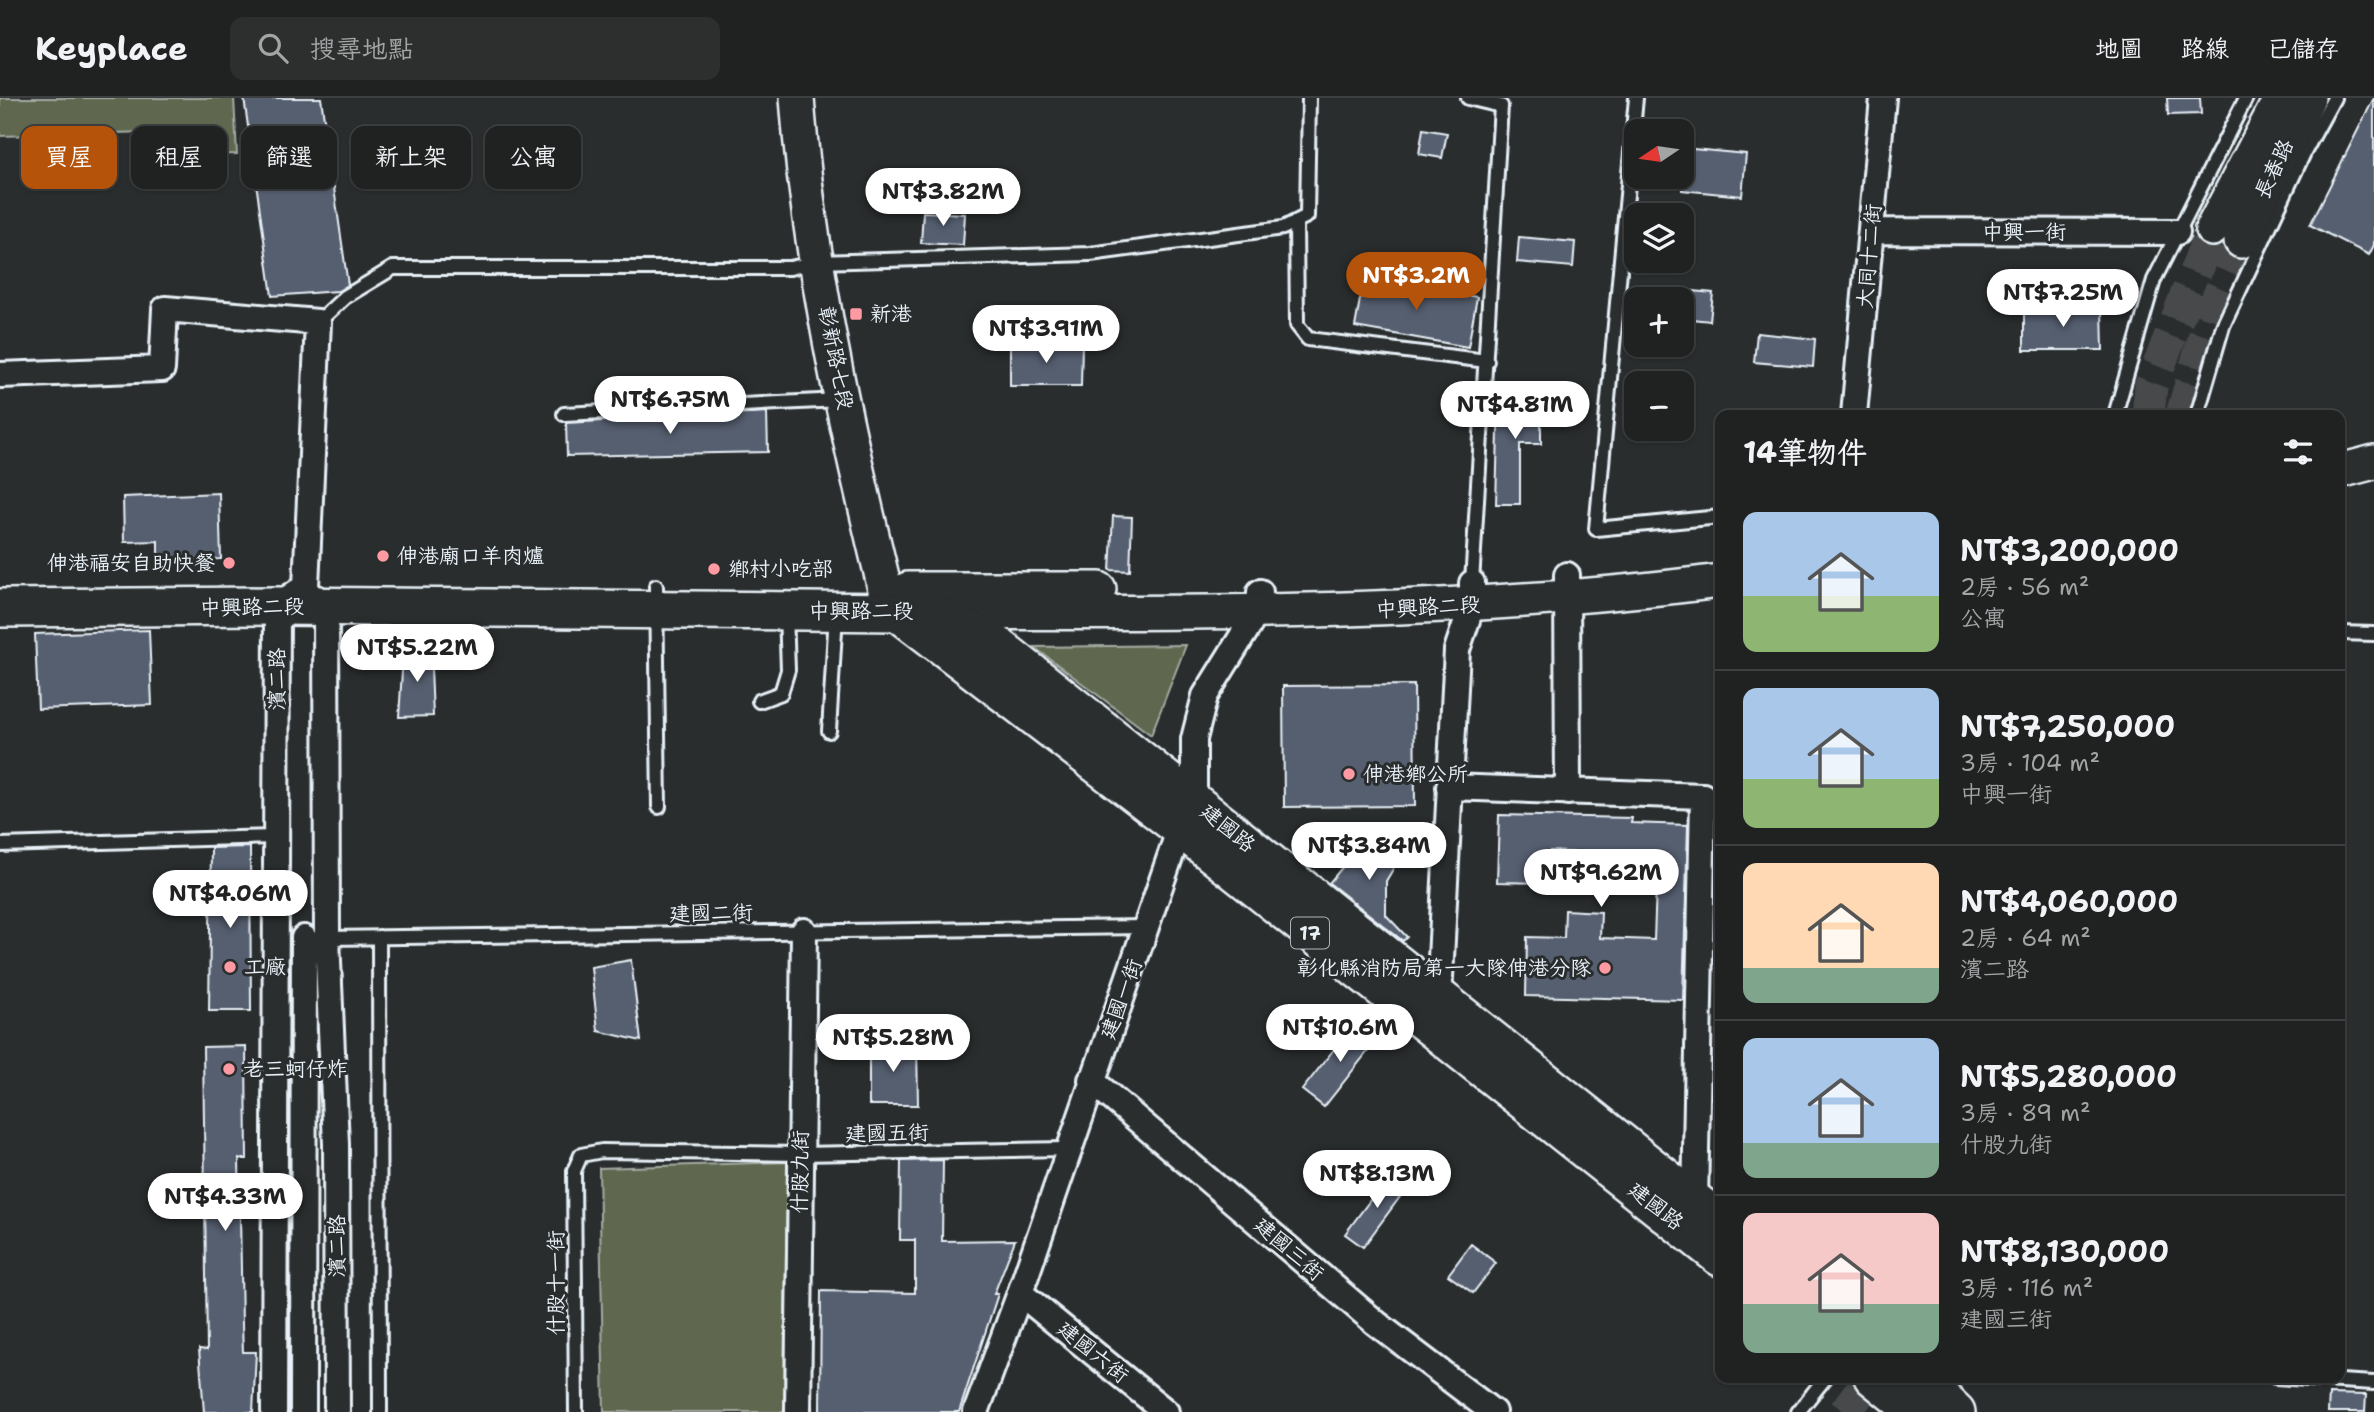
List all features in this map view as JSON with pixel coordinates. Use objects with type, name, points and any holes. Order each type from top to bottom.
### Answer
[{"type":"main road","name":"彰新路七段","points":[[797,98],[803,173],[844,400],[905,604]]},
{"type":"main road","name":"長春路","points":[[2281,98],[2226,235],[2308,98]]},
{"type":"main road","points":[[2345,447],[2374,439]]},
{"type":"main road","points":[[2345,470],[2374,462]]},
{"type":"main road","name":"中興路二段","points":[[1568,586],[1715,563]]},
{"type":"main road","name":"中興路二段","points":[[0,608],[303,599],[656,598],[905,604],[1259,600],[1472,594],[1568,586],[1715,581]]},
{"type":"main road","name":"中興路二段","points":[[0,588],[303,599]]},
{"type":"main road","name":"中興路二段","points":[[656,598],[786,611],[836,611],[905,604],[1259,600]]},
{"type":"main road","name":"建國路","points":[[905,604],[992,641],[1187,814],[1715,1253]]},
{"type":"main road","name":"建國路","points":[[1187,814],[1439,997],[1708,1212]]},
{"type":"main road","points":[[1884,1383],[1911,1397],[1956,1412]]},
{"type":"street","name":"大同十二街","points":[[1854,410],[1883,98]]},
{"type":"street","name":"中興一街","points":[[1871,231],[2177,232]]},
{"type":"street","points":[[0,375],[162,369],[165,309],[318,322],[303,599]]},
{"type":"street","points":[[1568,586],[1568,792]]},
{"type":"street","points":[[1439,997],[1457,650],[1472,594]]},
{"type":"street","name":"濱二路","points":[[303,599],[276,837],[336,1144],[337,1412]]},
{"type":"street","name":"濱二路","points":[[274,1412],[297,938],[303,599]]},
{"type":"street","name":"建國一街","points":[[976,1412],[1187,814],[1194,739],[1205,696],[1259,600]]},
{"type":"street","points":[[1449,787],[1703,796],[1708,1212]]},
{"type":"street","name":"什股九街","points":[[798,1412],[804,931]]},
{"type":"street","points":[[297,938],[303,1412]]},
{"type":"street","name":"建國三街","points":[[1091,1080],[1376,1324],[1493,1412]]},
{"type":"street","name":"建國六街","points":[[1020,1293],[1166,1412]]},
{"type":"lane","points":[[318,322],[345,297],[393,268],[790,268],[817,262],[1090,254],[1283,228],[1307,216],[1309,98]]},
{"type":"lane","points":[[1468,98],[1501,106],[1488,361],[1472,594]]},
{"type":"lane","points":[[1636,98],[1596,529],[1715,517]]},
{"type":"lane","points":[[2116,410],[2154,280],[2246,98]]},
{"type":"lane","points":[[2199,410],[2224,327],[2304,153],[2334,98]]},
{"type":"lane","points":[[1296,222],[1297,325],[1308,339],[1488,361]]},
{"type":"lane","points":[[564,414],[844,400]]},
{"type":"lane","points":[[656,598],[659,807]]},
{"type":"lane","points":[[759,701],[781,693],[788,670],[786,611]]},
{"type":"lane","points":[[828,731],[836,611]]},
{"type":"lane","points":[[2345,634],[2374,634]]},
{"type":"lane","points":[[0,845],[276,837]]},
{"type":"lane","name":"建國二街","points":[[297,938],[1148,927]]},
{"type":"lane","points":[[379,937],[380,1412]]},
{"type":"lane","name":"建國五街","points":[[581,1155],[602,1151],[800,1154],[1068,1149]]},
{"type":"lane","name":"什股十一街","points":[[576,1412],[574,1171],[581,1155]]},
{"type":"lane","points":[[2345,1381],[2374,1383]]},
{"type":"lane","points":[[1798,1412],[1821,1383]]},
{"type":"green space","points":[[0,98],[234,98],[237,154],[227,154],[227,126],[131,126],[131,133],[117,133],[117,126],[21,126],[21,135],[0,136]]},
{"type":"green space","points":[[1186,645],[1151,735],[1034,647]]},
{"type":"green space","points":[[787,1162],[784,1412],[604,1412],[599,1168]]},
{"type":"building","points":[[244,98],[321,98],[325,126],[248,126]]},
{"type":"building","points":[[2167,98],[2200,98],[2201,114],[2168,115]]},
{"type":"building","points":[[2374,98],[2374,245],[2369,255],[2310,225]]},
{"type":"building","points":[[1423,129],[1447,133],[1442,158],[1419,154]]},
{"type":"building","points":[[1694,149],[1746,154],[1742,196],[1682,190],[1694,189]]},
{"type":"building","points":[[257,189],[334,189],[348,285],[338,291],[272,296]]},
{"type":"building","points":[[923,212],[965,214],[963,245],[921,243]]},
{"type":"building","points":[[1519,237],[1575,242],[1573,267],[1517,262]]},
{"type":"building","points":[[1364,277],[1477,297],[1468,347],[1355,327]]},
{"type":"building","points":[[1694,291],[1713,293],[1710,321],[1694,319]]},
{"type":"building","points":[[2102,308],[2103,350],[2024,350],[2024,309]]},
{"type":"building","points":[[1757,333],[1815,339],[1813,367],[1754,362]]},
{"type":"building","points":[[1010,343],[1082,344],[1081,386],[1010,386]]},
{"type":"building","points":[[1499,395],[1541,395],[1541,444],[1520,444],[1520,504],[1496,504]]},
{"type":"building","points":[[767,412],[768,452],[567,456],[566,423]]},
{"type":"building","points":[[219,493],[221,559],[158,560],[158,541],[124,542],[123,497]]},
{"type":"building","points":[[1113,516],[1132,517],[1130,571],[1110,570]]},
{"type":"building","points":[[149,630],[152,705],[38,709],[35,634]]},
{"type":"building","points":[[430,643],[433,716],[399,717],[403,656]]},
{"type":"building","name":"伸港鄉公所","points":[[1414,685],[1415,806],[1284,807],[1283,686]]},
{"type":"building","points":[[1499,815],[1632,818],[1631,823],[1688,825],[1683,1000],[1526,996],[1527,937],[1564,938],[1565,910],[1601,912],[1600,938],[1654,940],[1657,857],[1550,851],[1549,883],[1497,882]]},
{"type":"building","points":[[1399,845],[1393,869],[1386,881],[1386,915],[1407,937],[1403,941],[1329,883],[1360,846]]},
{"type":"building","points":[[250,847],[251,1011],[209,1011],[211,848]]},
{"type":"building","points":[[631,960],[641,1041],[598,1031],[591,967]]},
{"type":"building","points":[[1357,1020],[1379,1037],[1324,1107],[1302,1090]]},
{"type":"building","points":[[869,1042],[917,1042],[918,1105],[869,1105]]},
{"type":"building","points":[[246,1046],[247,1159],[239,1159],[242,1325],[243,1352],[256,1352],[253,1412],[204,1412],[199,1349],[207,1350],[203,1047]]},
{"type":"building","points":[[943,1160],[942,1241],[1015,1240],[994,1294],[998,1294],[959,1412],[820,1412],[821,1291],[915,1293],[915,1240],[900,1240],[901,1161]]},
{"type":"building","points":[[1391,1172],[1408,1186],[1363,1247],[1345,1234]]},
{"type":"building","points":[[1471,1244],[1496,1263],[1473,1293],[1448,1275]]},
{"type":"building","points":[[2329,1394],[2366,1395],[2365,1412],[2328,1412]]},
{"type":"tunnel","points":[[2149,410],[2151,386],[2212,229]]},
{"type":"tunnel","points":[[2183,410],[2211,315],[2241,241]]},
{"type":"tunnel","points":[[1845,1412],[1867,1383]]},
{"type":"place","name":"新港","points":[[856,314]]},
{"type":"place","name":"伸港廟口羊肉爐","points":[[383,556]]},
{"type":"place","name":"伸港福安自助快餐","points":[[229,563]]},
{"type":"place","name":"鄉村小吃部","points":[[714,569]]},
{"type":"place","name":"伸港鄉公所","points":[[1349,774]]},
{"type":"place","name":"工廠","points":[[230,967]]},
{"type":"place","name":"彰化縣消防局第一大隊伸港分隊","points":[[1605,968]]},
{"type":"place","name":"老三蚵仔炸","points":[[229,1069]]}]
